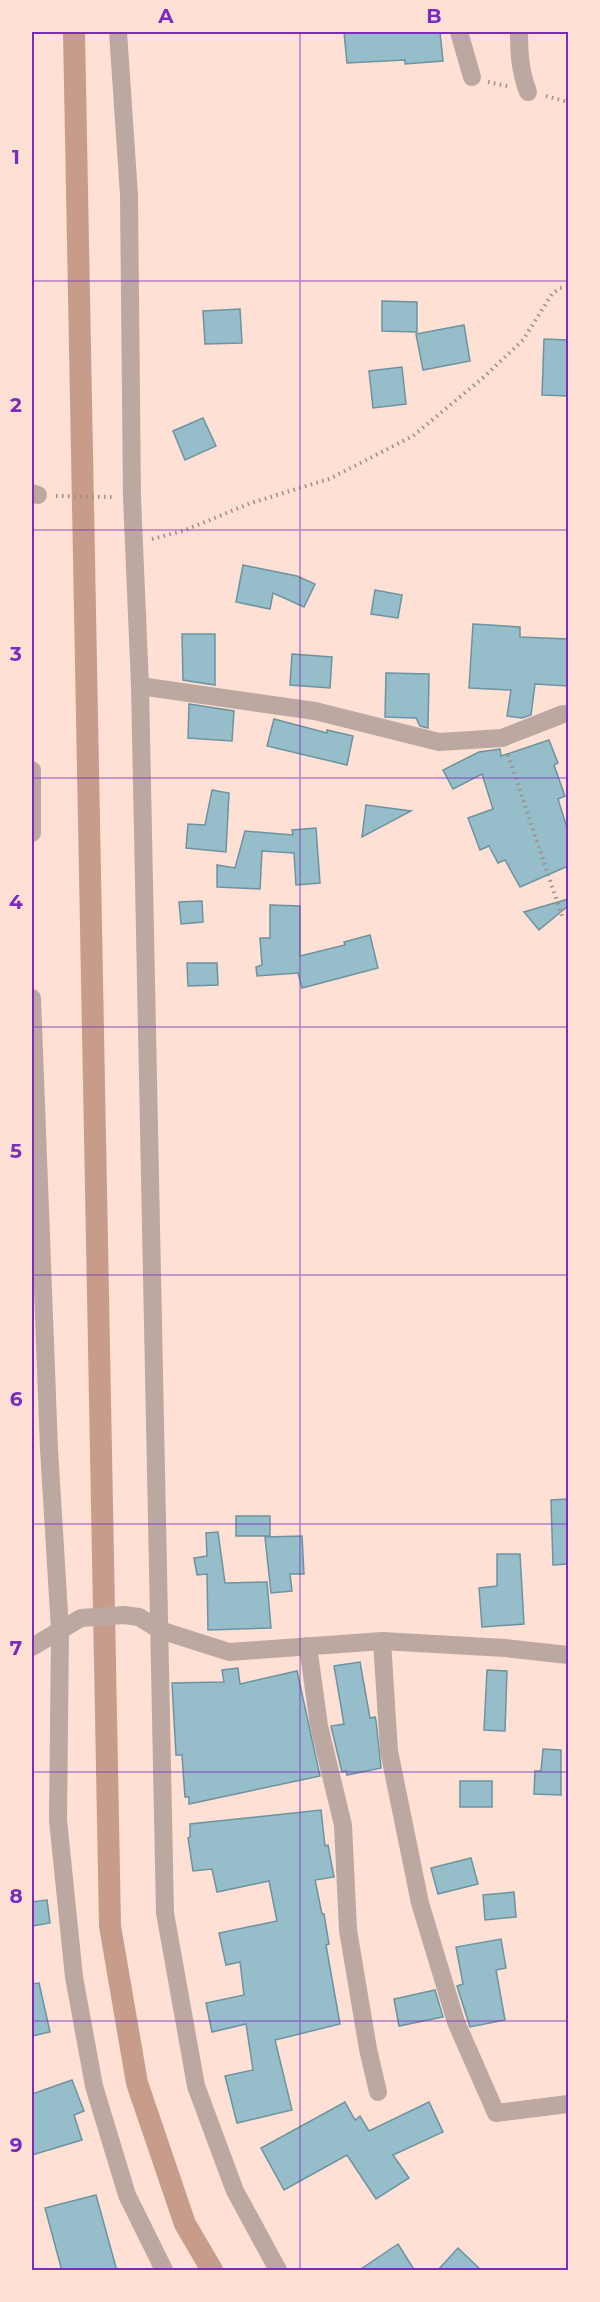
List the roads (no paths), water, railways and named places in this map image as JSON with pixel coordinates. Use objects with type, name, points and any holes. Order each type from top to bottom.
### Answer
[{"type":"street","points":[[118,32],[129,195],[133,545],[140,686],[165,1912],[196,2086],[235,2191],[278,2271]]},
{"type":"street","points":[[459,32],[472,78]]},
{"type":"street","points":[[519,32],[519,55],[522,75],[528,92]]},
{"type":"street","points":[[140,686],[315,711],[439,742],[502,738],[568,714]]},
{"type":"street","points":[[32,770],[32,833]]},
{"type":"street","points":[[32,998],[35,1196],[60,1630],[58,1820],[74,1977],[94,2086],[127,2195],[164,2271]]},
{"type":"street","points":[[32,1647],[81,1618],[124,1615],[139,1617],[160,1630],[229,1652],[382,1641],[505,1648],[568,1655]]},
{"type":"street","points":[[382,1641],[389,1751],[420,1903],[456,2022],[496,2113],[568,2104]]},
{"type":"street","points":[[308,1646],[319,1726],[343,1825],[348,1930],[368,2049],[378,2092]]},
{"type":"waterway","points":[[74,32],[110,1926],[137,2083],[185,2224],[212,2270]]}]
